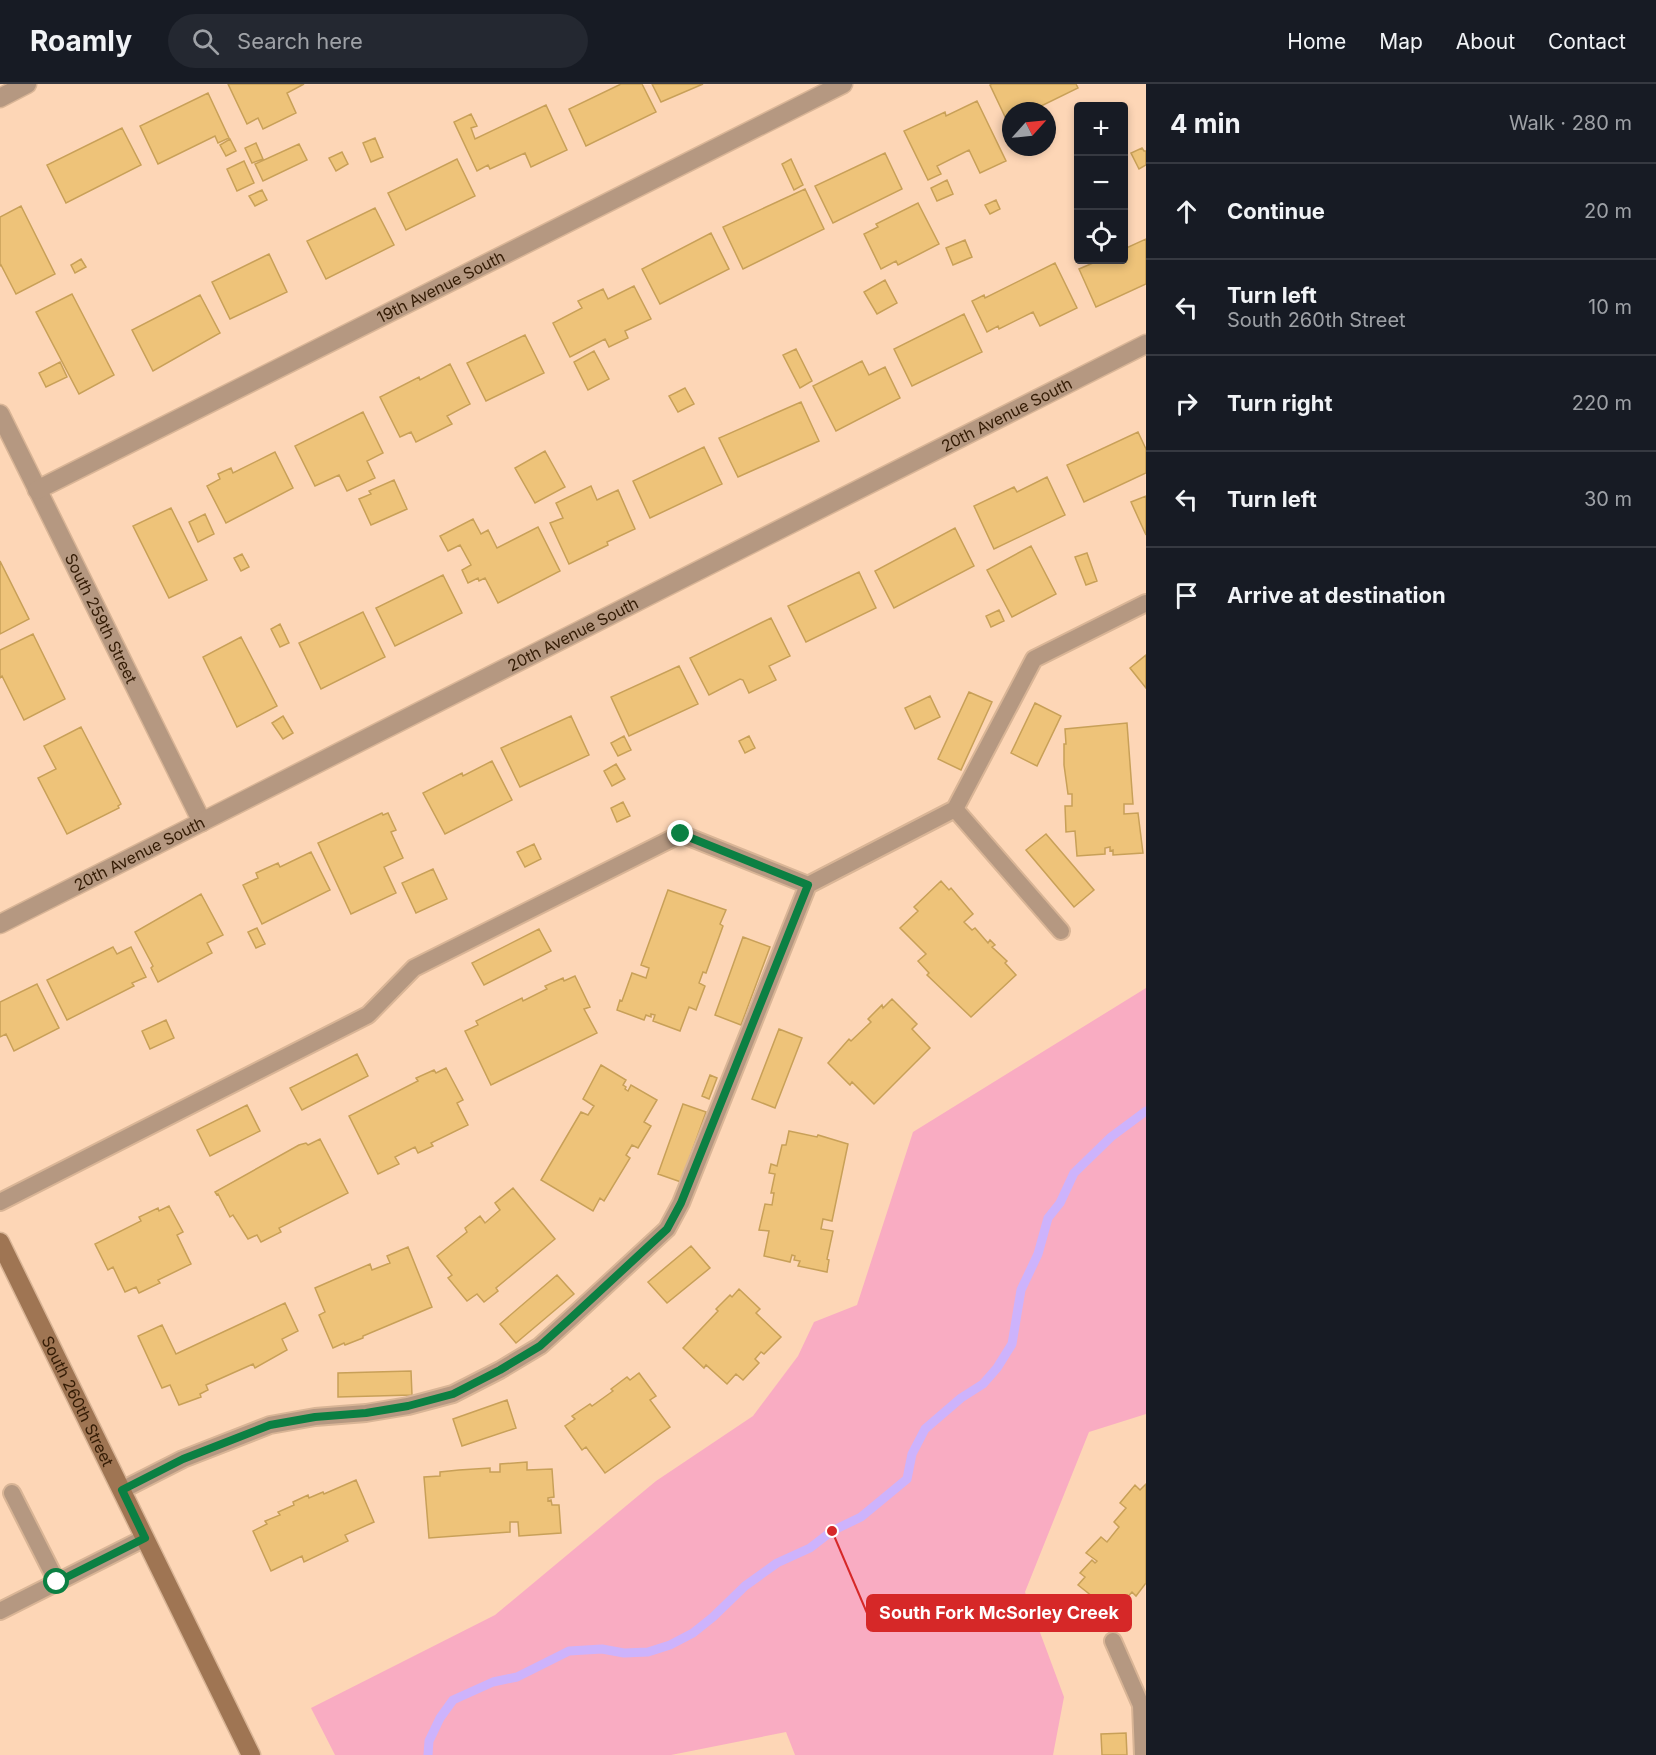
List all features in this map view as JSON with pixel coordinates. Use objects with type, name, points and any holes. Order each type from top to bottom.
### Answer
[{"type":"main road","name":"South 260th Street","points":[[0,1242],[251,1755]]},
{"type":"street","points":[[0,98],[27,84]]},
{"type":"street","name":"19th Avenue South","points":[[38,490],[843,84]]},
{"type":"street","name":"20th Avenue South","points":[[0,924],[1146,344]]},
{"type":"street","name":"South 259th Street","points":[[0,414],[202,822]]},
{"type":"lane","points":[[122,1490],[183,1459],[270,1425],[315,1417],[377,1412],[453,1394],[540,1346],[667,1229],[681,1203],[808,885],[955,809],[1034,659],[1146,603]]},
{"type":"lane","points":[[955,809],[1061,931]]},
{"type":"lane","points":[[0,1202],[368,1015],[414,968],[681,834],[808,885]]},
{"type":"lane","points":[[12,1493],[57,1582]]},
{"type":"lane","points":[[0,1611],[145,1538]]},
{"type":"lane","points":[[1113,1641],[1141,1705],[1143,1755]]},
{"type":"shaded area","points":[[1146,988],[1146,1414],[1089,1432],[1025,1592],[1064,1697],[1053,1755],[795,1755],[786,1732],[671,1755],[335,1755],[311,1708],[495,1615],[656,1481],[753,1416],[798,1356],[814,1322],[857,1305],[913,1132]]},
{"type":"building","points":[[228,84],[304,84],[287,93],[296,113],[263,129],[258,118],[247,124]]},
{"type":"building","points":[[621,84],[642,84],[656,112],[586,146],[569,109]]},
{"type":"building","points":[[652,84],[703,84],[661,102]]},
{"type":"building","points":[[1076,84],[1078,88],[1049,102],[1002,102],[1002,110],[990,85]]},
{"type":"building","points":[[208,93],[229,138],[218,143],[215,136],[158,164],[140,126]]},
{"type":"building","points":[[977,101],[1006,161],[980,173],[969,150],[937,166],[941,174],[928,180],[904,131],[945,112],[946,116]]},
{"type":"building","points":[[546,105],[567,150],[531,167],[525,153],[490,169],[488,165],[477,171],[454,122],[471,114],[477,126],[471,128],[475,139]]},
{"type":"building","points":[[122,128],[141,165],[66,203],[47,165]]},
{"type":"building","points":[[375,138],[383,157],[371,162],[363,143]]},
{"type":"building","points":[[230,139],[236,151],[226,156],[220,145]]},
{"type":"building","points":[[256,143],[263,159],[252,163],[245,148]]},
{"type":"building","points":[[299,144],[307,160],[263,181],[255,164]]},
{"type":"building","points":[[1142,148],[1146,151],[1146,165],[1139,169],[1131,153]]},
{"type":"building","points":[[342,152],[348,164],[336,171],[329,158]]},
{"type":"building","points":[[885,153],[902,189],[833,223],[815,186]]},
{"type":"building","points":[[457,159],[475,196],[406,230],[388,193]]},
{"type":"building","points":[[791,159],[803,185],[794,190],[782,164]]},
{"type":"building","points":[[244,161],[254,183],[237,191],[227,169]]},
{"type":"building","points":[[947,180],[953,194],[937,201],[931,188]]},
{"type":"building","points":[[805,189],[824,229],[743,269],[723,227]]},
{"type":"building","points":[[262,190],[267,200],[255,206],[249,196]]},
{"type":"building","points":[[996,200],[1000,209],[990,214],[985,205]]},
{"type":"building","points":[[918,203],[939,244],[898,265],[896,261],[881,269],[864,234],[878,227],[876,224]]},
{"type":"building","points":[[21,206],[55,274],[16,294],[0,266],[0,217]]},
{"type":"building","points":[[375,208],[394,245],[326,279],[307,241]]},
{"type":"building","points":[[711,233],[729,269],[660,304],[642,269]]},
{"type":"building","points":[[1146,239],[1146,284],[1096,307],[1079,269],[1091,264],[1128,264],[1128,247]]},
{"type":"building","points":[[965,240],[972,257],[953,265],[946,248]]},
{"type":"building","points":[[269,254],[287,292],[230,319],[212,282]]},
{"type":"building","points":[[81,259],[86,267],[75,273],[71,265]]},
{"type":"building","points":[[1055,263],[1077,308],[1040,326],[1033,312],[999,329],[998,326],[987,332],[972,301],[984,295],[985,298]]},
{"type":"building","points":[[885,280],[897,303],[877,314],[864,292]]},
{"type":"building","points":[[634,286],[651,319],[625,331],[628,338],[609,347],[605,339],[570,357],[553,323],[582,308],[578,301],[603,289],[608,299]]},
{"type":"building","points":[[72,294],[114,375],[79,394],[36,312]]},
{"type":"building","points":[[200,295],[220,333],[153,371],[132,330]]},
{"type":"building","points":[[964,314],[982,352],[912,386],[894,349]]},
{"type":"building","points":[[525,335],[544,373],[486,401],[467,363]]},
{"type":"building","points":[[796,349],[812,381],[800,388],[783,355]]},
{"type":"building","points":[[594,351],[609,379],[588,390],[574,362]]},
{"type":"building","points":[[862,361],[869,375],[885,367],[900,398],[836,431],[813,386]]},
{"type":"building","points":[[60,362],[67,377],[46,387],[39,373]]},
{"type":"building","points":[[450,364],[470,404],[447,416],[452,424],[416,442],[411,432],[400,437],[380,397]]},
{"type":"building","points":[[685,388],[694,404],[678,412],[669,396]]},
{"type":"building","points":[[801,402],[819,441],[738,477],[719,438]]},
{"type":"building","points":[[363,412],[383,453],[367,461],[375,478],[347,491],[339,475],[315,486],[295,446]]},
{"type":"building","points":[[1138,432],[1146,449],[1146,473],[1084,502],[1067,465]]},
{"type":"building","points":[[704,447],[722,484],[650,518],[633,481]]},
{"type":"building","points":[[545,451],[565,487],[535,503],[515,468]]},
{"type":"building","points":[[275,452],[293,488],[226,523],[207,486],[220,479],[218,474],[231,468],[233,473]]},
{"type":"building","points":[[1047,477],[1065,515],[994,549],[974,506],[1014,487],[1017,492]]},
{"type":"building","points":[[394,480],[407,509],[371,525],[359,499],[371,494],[369,491]]},
{"type":"building","points":[[591,486],[597,500],[618,490],[635,529],[569,564],[550,523],[563,518],[556,503]]},
{"type":"building","points":[[1146,496],[1146,535],[1131,502]]},
{"type":"building","points":[[171,508],[207,580],[169,598],[133,526]]},
{"type":"building","points":[[205,514],[214,534],[198,542],[189,522]]},
{"type":"building","points":[[473,519],[481,534],[488,530],[497,548],[538,527],[560,571],[498,603],[485,578],[479,581],[478,578],[468,583],[462,570],[471,565],[460,545],[448,551],[440,536]]},
{"type":"building","points":[[955,528],[974,566],[894,608],[875,571]]},
{"type":"building","points":[[1031,546],[1056,594],[1012,617],[987,570]]},
{"type":"building","points":[[1087,553],[1097,581],[1086,585],[1075,557]]},
{"type":"building","points":[[242,554],[249,567],[241,571],[234,558]]},
{"type":"building","points":[[0,561],[29,619],[0,634]]},
{"type":"building","points":[[859,572],[876,608],[806,642],[788,606]]},
{"type":"building","points":[[443,575],[462,613],[395,646],[376,608]]},
{"type":"building","points":[[999,610],[1004,621],[991,627],[986,616]]},
{"type":"building","points":[[363,612],[385,657],[321,689],[299,643]]},
{"type":"building","points":[[771,618],[790,656],[769,666],[776,680],[749,693],[743,680],[740,679],[709,695],[690,658]]},
{"type":"building","points":[[280,624],[289,643],[280,647],[271,629]]},
{"type":"building","points":[[33,634],[65,699],[24,720],[2,676],[0,678],[0,650]]},
{"type":"building","points":[[241,637],[277,706],[237,727],[203,657]]},
{"type":"building","points":[[1146,655],[1146,688],[1130,668]]},
{"type":"building","points":[[679,666],[698,704],[629,736],[611,697]]},
{"type":"building","points":[[969,692],[992,702],[961,770],[938,759]]},
{"type":"building","points":[[930,696],[940,717],[915,729],[905,708]]},
{"type":"building","points":[[1035,703],[1061,716],[1037,766],[1011,753]]},
{"type":"building","points":[[283,716],[293,733],[283,739],[272,723]]},
{"type":"building","points":[[571,716],[589,755],[520,787],[501,748]]},
{"type":"building","points":[[1127,723],[1133,804],[1124,804],[1124,814],[1138,813],[1143,853],[1113,855],[1110,847],[1105,848],[1105,854],[1077,856],[1075,831],[1066,832],[1065,806],[1072,806],[1072,794],[1068,794],[1064,765],[1065,729]]},
{"type":"building","points":[[81,727],[121,804],[119,808],[67,834],[38,778],[56,769],[44,746]]},
{"type":"building","points":[[624,736],[631,750],[618,756],[611,743]]},
{"type":"building","points":[[749,736],[755,748],[745,753],[739,741]]},
{"type":"building","points":[[492,761],[512,800],[445,834],[423,793]]},
{"type":"building","points":[[616,764],[625,779],[612,786],[604,771]]},
{"type":"building","points":[[623,802],[630,816],[617,822],[611,808]]},
{"type":"building","points":[[382,813],[383,815],[388,813],[396,830],[391,832],[403,858],[384,867],[396,893],[351,914],[318,843]]},
{"type":"building","points":[[1046,834],[1094,890],[1074,907],[1026,850]]},
{"type":"building","points":[[534,844],[541,859],[525,867],[517,852]]},
{"type":"building","points":[[311,852],[330,890],[262,924],[243,885],[258,878],[256,873],[278,863],[280,867]]},
{"type":"building","points":[[433,869],[447,899],[416,913],[402,883]]},
{"type":"building","points":[[941,881],[949,890],[951,888],[973,914],[964,922],[972,930],[975,928],[988,943],[990,940],[995,945],[992,947],[1007,961],[1005,963],[1016,975],[971,1017],[927,975],[929,973],[918,961],[926,954],[900,928],[918,911],[914,907]]},
{"type":"building","points":[[668,890],[726,910],[720,924],[723,926],[706,973],[703,972],[699,983],[705,986],[696,1010],[689,1007],[680,1031],[653,1021],[655,1015],[651,1014],[651,1017],[646,1015],[644,1020],[617,1010],[632,973],[646,978],[649,968],[641,965]]},
{"type":"building","points":[[201,894],[223,935],[207,943],[212,953],[158,982],[151,968],[153,966],[135,932]]},
{"type":"building","points":[[257,928],[265,944],[256,948],[248,932]]},
{"type":"building","points":[[539,929],[551,951],[484,985],[472,963]]},
{"type":"building","points":[[743,937],[770,947],[741,1025],[715,1015]]},
{"type":"building","points":[[113,947],[117,954],[131,947],[146,977],[132,983],[134,986],[67,1020],[47,980]]},
{"type":"building","points":[[575,976],[590,1007],[584,1009],[597,1033],[491,1085],[465,1031],[478,1025],[476,1021],[522,998],[523,1001],[547,989],[545,986],[563,978],[564,981]]},
{"type":"building","points":[[37,984],[59,1028],[14,1051],[6,1034],[0,1037],[0,1002]]},
{"type":"building","points":[[892,999],[917,1024],[912,1029],[930,1048],[874,1104],[828,1063],[849,1039],[851,1041],[871,1022],[868,1019],[882,1005],[883,1008]]},
{"type":"building","points":[[166,1020],[174,1038],[150,1049],[142,1031]]},
{"type":"building","points":[[779,1029],[802,1038],[775,1108],[752,1099]]},
{"type":"building","points":[[357,1054],[368,1076],[302,1110],[290,1088]]},
{"type":"building","points":[[601,1065],[626,1080],[623,1085],[628,1091],[631,1085],[657,1100],[644,1122],[651,1126],[638,1148],[632,1145],[626,1155],[630,1158],[604,1201],[600,1198],[593,1211],[541,1180],[581,1112],[588,1115],[594,1106],[583,1099]]},
{"type":"building","points":[[446,1068],[463,1100],[457,1103],[468,1125],[431,1143],[433,1146],[418,1153],[415,1147],[395,1157],[399,1164],[378,1174],[349,1116],[418,1081],[416,1078],[434,1070],[436,1073]]},
{"type":"building","points":[[710,1075],[717,1078],[709,1099],[702,1096]]},
{"type":"building","points":[[683,1104],[706,1112],[681,1182],[658,1174]]},
{"type":"building","points":[[247,1105],[260,1131],[210,1156],[197,1130]]},
{"type":"building","points":[[789,1131],[817,1137],[818,1135],[848,1144],[832,1221],[823,1219],[821,1229],[833,1231],[827,1259],[829,1260],[827,1272],[798,1266],[800,1261],[794,1260],[795,1256],[792,1255],[790,1262],[764,1256],[769,1231],[759,1230],[765,1204],[772,1205],[774,1193],[771,1193],[775,1174],[769,1173],[771,1164],[777,1166],[782,1145],[786,1145]]},
{"type":"building","points":[[320,1139],[348,1193],[279,1228],[281,1232],[261,1242],[257,1235],[248,1239],[233,1215],[230,1217],[215,1192],[299,1145],[306,1143],[308,1145]]},
{"type":"building","points":[[513,1188],[555,1239],[496,1288],[498,1291],[484,1302],[477,1294],[467,1301],[448,1278],[452,1275],[437,1256],[467,1232],[465,1228],[480,1216],[485,1223],[500,1210],[495,1203]]},
{"type":"building","points":[[169,1206],[183,1232],[177,1235],[191,1264],[158,1280],[160,1283],[139,1293],[136,1287],[125,1292],[113,1267],[108,1270],[95,1244],[141,1221],[139,1217],[158,1208],[159,1211]]},
{"type":"building","points":[[691,1246],[710,1268],[667,1303],[648,1282]]},
{"type":"building","points":[[408,1247],[432,1307],[363,1336],[363,1338],[333,1348],[319,1315],[325,1312],[315,1288],[370,1264],[372,1270],[390,1263],[387,1256]]},
{"type":"building","points":[[557,1275],[574,1294],[516,1343],[500,1324]]},
{"type":"building","points":[[739,1289],[760,1309],[756,1313],[781,1337],[764,1354],[761,1352],[755,1359],[759,1363],[743,1380],[736,1374],[727,1384],[706,1365],[704,1368],[683,1348],[718,1311],[716,1309]]},
{"type":"building","points":[[285,1303],[298,1331],[282,1339],[287,1350],[255,1368],[253,1364],[206,1385],[208,1390],[200,1394],[201,1397],[179,1405],[170,1385],[162,1388],[138,1336],[162,1325],[176,1354]]},
{"type":"building","points":[[411,1371],[412,1395],[338,1397],[338,1373]]},
{"type":"building","points":[[639,1373],[656,1396],[650,1400],[670,1427],[605,1473],[586,1447],[582,1450],[565,1426],[575,1419],[572,1416],[590,1404],[592,1406],[613,1391],[611,1389],[627,1377],[630,1380]]},
{"type":"building","points":[[507,1400],[516,1428],[462,1446],[453,1419]]},
{"type":"building","points":[[527,1462],[527,1470],[552,1469],[554,1497],[548,1498],[548,1501],[551,1500],[552,1505],[559,1505],[561,1533],[519,1536],[518,1522],[510,1522],[510,1532],[429,1538],[424,1477],[440,1476],[440,1472],[459,1470],[490,1468],[490,1472],[500,1472],[500,1464]]},
{"type":"building","points":[[356,1480],[374,1522],[345,1535],[348,1541],[304,1562],[302,1556],[271,1571],[253,1531],[267,1524],[265,1521],[280,1515],[278,1512],[294,1505],[293,1502],[308,1495],[309,1498],[323,1492],[324,1494]]},
{"type":"building","points":[[1146,1484],[1146,1583],[1136,1596],[1132,1592],[1109,1618],[1090,1602],[1093,1597],[1078,1585],[1085,1577],[1080,1573],[1092,1560],[1095,1563],[1097,1561],[1086,1553],[1101,1537],[1107,1542],[1119,1527],[1114,1522],[1126,1508],[1120,1503],[1135,1485],[1140,1490]]},
{"type":"building","points":[[1126,1733],[1127,1755],[1102,1755],[1101,1734]]},
{"type":"waterway","points":[[428,1755],[429,1741],[440,1718],[453,1700],[493,1682],[517,1677],[569,1651],[602,1649],[624,1653],[648,1652],[670,1645],[693,1633],[745,1586],[777,1563],[810,1548],[832,1531],[861,1517],[907,1479],[912,1454],[925,1429],[961,1398],[983,1384],[997,1368],[1012,1344],[1021,1290],[1038,1254],[1048,1218],[1060,1203],[1074,1173],[1111,1137],[1146,1111]]},
{"type":"place","name":"South Fork McSorley Creek","points":[[832,1531]]},
{"type":"route","points":[[57,1582],[145,1538],[122,1490],[183,1459],[270,1425],[408,1406],[453,1394],[540,1346],[667,1229],[681,1203],[808,885],[681,834]]}]
